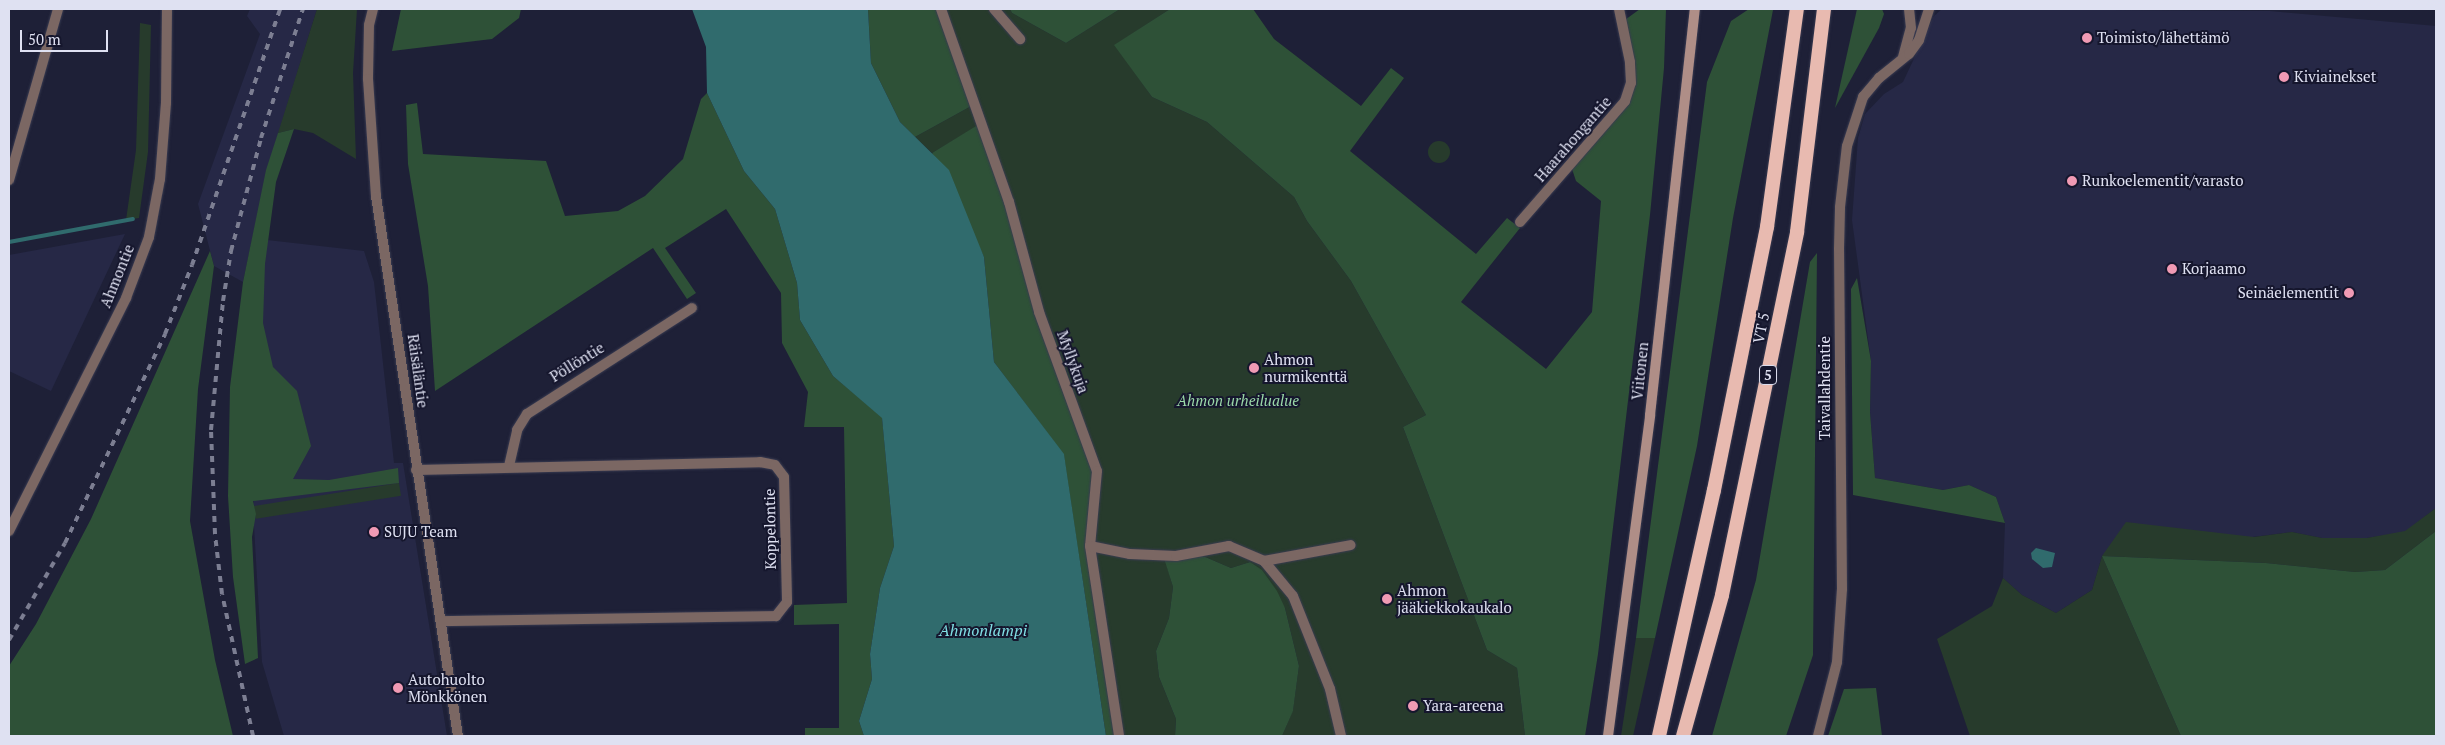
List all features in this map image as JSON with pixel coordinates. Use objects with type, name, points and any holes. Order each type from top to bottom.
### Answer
[{"type":"highway","name":"VT 5","points":[[1659,736],[1714,490],[1767,227],[1797,9]]},
{"type":"highway","name":"VT 5","points":[[1684,736],[1722,595],[1797,232],[1825,11]]},
{"type":"main road","name":"Viitonen","points":[[1608,736],[1650,415],[1695,9]]},
{"type":"street","points":[[9,180],[58,9]]},
{"type":"street","name":"Ahmontie","points":[[9,531],[126,298],[148,237],[160,179],[165,122],[167,9]]},
{"type":"street","name":"Räisäläntie","points":[[373,9],[369,25],[368,79],[376,196],[416,470],[458,736]]},
{"type":"street","name":"Myllykuja","points":[[941,9],[1009,202],[1039,312],[1097,471],[1090,546],[1119,736]]},
{"type":"street","points":[[994,9],[1020,39]]},
{"type":"street","name":"Haarahongantie","points":[[1520,222],[1625,101],[1631,83],[1630,62],[1618,9]]},
{"type":"street","name":"Taivallahdentie","points":[[1903,56],[1911,28],[1909,9]]},
{"type":"street","name":"Taivallahdentie","points":[[1818,736],[1837,662],[1842,589],[1839,249],[1843,176],[1853,120],[1863,97],[1903,56],[1909,54],[1919,40],[1929,9]]},
{"type":"street","name":"Pöllöntie","points":[[509,466],[517,430],[527,414],[692,308]]},
{"type":"street","name":"Koppelontie","points":[[416,470],[509,466],[775,465],[781,470],[785,482],[785,608],[772,618],[441,621]]},
{"type":"street","points":[[1264,561],[1351,545]]},
{"type":"street","points":[[1090,546],[1130,554],[1176,556],[1229,546],[1264,561],[1293,596],[1330,689],[1341,736]]},
{"type":"shaded area","points":[[250,9],[317,9],[267,170],[243,282],[214,266],[198,204],[260,34],[247,16]]},
{"type":"shaded area","points":[[401,9],[521,9],[519,18],[492,39],[392,51]]},
{"type":"shaded area","points":[[868,9],[941,9],[975,104],[915,137],[900,122],[871,63]]},
{"type":"shaded area","points":[[1010,9],[1120,9],[1066,43],[1012,13]]},
{"type":"shaded area","points":[[1170,9],[1253,9],[1274,39],[1361,106],[1391,68],[1404,78],[1350,151],[1476,254],[1507,218],[1520,228],[1461,302],[1546,369],[1592,312],[1601,201],[1576,181],[1571,166],[1629,93],[1622,22],[1640,9],[1666,9],[1664,68],[1650,215],[1598,654],[1585,736],[1525,736],[1517,668],[1487,650],[1403,427],[1426,415],[1351,281],[1307,221],[1294,197],[1207,122],[1152,97],[1114,45]]},
{"type":"shaded area","points":[[1749,9],[1773,10],[1733,218],[1697,446],[1655,638],[1636,638],[1707,82],[1731,21]]},
{"type":"shaded area","points":[[1857,9],[1882,9],[1884,14],[1879,28],[1835,108]]},
{"type":"shaded area","points":[[1942,9],[2270,11],[2436,26],[2436,508],[2405,532],[2367,538],[2322,538],[2292,532],[2102,556],[2092,590],[2056,613],[2022,595],[2003,578],[2005,523],[1996,497],[1969,485],[1943,490],[1875,478],[1870,412],[1871,361],[1852,220],[1858,138],[1865,114],[1884,94],[1903,82],[1934,16]]},
{"type":"shaded area","points":[[707,93],[744,171],[775,209],[797,283],[800,320],[833,376],[882,417],[894,546],[880,588],[870,654],[872,679],[859,721],[864,736],[805,736],[805,728],[839,728],[839,624],[794,625],[794,605],[847,603],[844,427],[804,427],[808,392],[782,343],[781,293],[726,209],[665,248],[696,293],[687,299],[653,248],[435,391],[428,286],[408,164],[406,105],[417,103],[423,154],[546,161],[565,216],[618,211],[645,196],[683,159],[701,99]]},
{"type":"shaded area","points":[[981,123],[1039,312],[1097,471],[1090,546],[1119,736],[1106,736],[1064,455],[994,362],[984,257],[932,153]]},
{"type":"shaded area","points":[[294,129],[276,182],[265,264],[263,323],[273,367],[297,391],[311,446],[293,479],[329,480],[398,468],[399,483],[253,501],[256,514],[252,537],[258,658],[245,664],[233,577],[228,496],[230,387],[243,282],[266,170],[278,133]]},
{"type":"shaded area","points":[[125,234],[51,391],[9,371],[9,255]]},
{"type":"shaded area","points":[[267,240],[364,251],[374,282],[394,463],[403,463],[447,736],[284,736],[262,662],[254,526],[250,319]]},
{"type":"shaded area","points":[[210,251],[214,266],[198,389],[190,521],[215,660],[233,736],[9,736],[9,666],[36,624],[91,519]]},
{"type":"shaded area","points":[[1817,253],[1813,655],[1786,736],[1712,736],[1756,580],[1810,262]]},
{"type":"shaded area","points":[[1857,278],[1871,361],[1870,412],[1875,478],[1943,490],[1969,485],[1996,497],[2005,523],[1853,495],[1851,289]]},
{"type":"shaded area","points":[[2436,531],[2436,736],[2181,736],[2102,556],[2266,563],[2355,572],[2385,570]]},
{"type":"shaded area","points":[[1163,555],[1203,556],[1231,568],[1250,562],[1262,570],[1277,591],[1285,608],[1299,666],[1293,711],[1282,736],[1175,736],[1176,719],[1159,677],[1156,651],[1169,618],[1173,587]]},
{"type":"shaded area","points":[[1876,688],[1882,736],[1828,736],[1844,689]]},
{"type":"green space","points":[[317,9],[357,9],[353,73],[356,159],[313,133],[294,129],[278,133]]},
{"type":"green space","name":"Ahmon urheilualue","points":[[941,9],[1010,9],[1012,13],[1066,43],[1120,9],[1170,9],[1115,45],[1152,97],[1207,122],[1294,197],[1307,221],[1351,281],[1426,415],[1403,427],[1487,650],[1517,668],[1525,736],[1282,736],[1293,710],[1299,666],[1285,608],[1250,562],[1231,568],[1203,556],[1164,556],[1173,587],[1169,618],[1156,651],[1159,677],[1176,719],[1175,736],[1119,736],[981,124],[932,153],[915,137],[975,104]]},
{"type":"green space","points":[[140,23],[151,25],[148,152],[139,218],[126,220],[136,150]]},
{"type":"green space","points":[[1439,141],[1447,144],[1450,152],[1447,160],[1439,163],[1431,160],[1428,152],[1431,144]]},
{"type":"green space","points":[[399,483],[401,496],[256,519],[254,506]]},
{"type":"green space","points":[[2436,508],[2436,531],[2385,570],[2355,572],[2266,563],[2102,556],[2126,522],[2254,537],[2292,532],[2322,538],[2367,538],[2405,531]]},
{"type":"green space","points":[[2102,556],[2181,736],[1970,736],[1937,639],[1992,606],[2003,578],[2022,595],[2056,613],[2092,590]]},
{"type":"green space","points":[[1636,638],[1655,638],[1633,736],[1621,736]]},
{"type":"water","name":"Ahmonlampi","points":[[692,9],[868,9],[871,63],[900,122],[949,170],[984,257],[994,362],[1064,454],[1106,736],[864,736],[859,721],[872,679],[870,654],[880,588],[894,546],[882,418],[833,376],[800,320],[797,283],[775,209],[744,171],[707,93],[706,47]]},
{"type":"water","points":[[2036,548],[2055,553],[2052,567],[2043,568],[2032,559],[2031,553]]},
{"type":"waterway","points":[[9,242],[133,219]]},
{"type":"railway","points":[[9,640],[65,543],[165,334],[192,265],[280,9]]},
{"type":"railway","points":[[253,736],[222,594],[215,534],[211,430],[223,301],[231,251],[261,138],[303,9]]},
{"type":"place","name":"Toimisto/lähettämö","points":[[2087,38]]},
{"type":"place","name":"Kiviainekset","points":[[2284,77]]},
{"type":"place","name":"Runkoelementit/varasto","points":[[2072,181]]},
{"type":"place","name":"Korjaamo","points":[[2172,269]]},
{"type":"place","name":"Seinäelementit","points":[[2349,293]]},
{"type":"place","name":"Ahmon nurmikenttä","points":[[1254,368]]},
{"type":"place","name":"SUJU Team","points":[[374,532]]},
{"type":"place","name":"Ahmon jääkiekkokaukalo","points":[[1387,599]]},
{"type":"place","name":"Autohuolto Mönkkönen","points":[[398,688]]},
{"type":"place","name":"Yara-areena","points":[[1413,706]]}]
